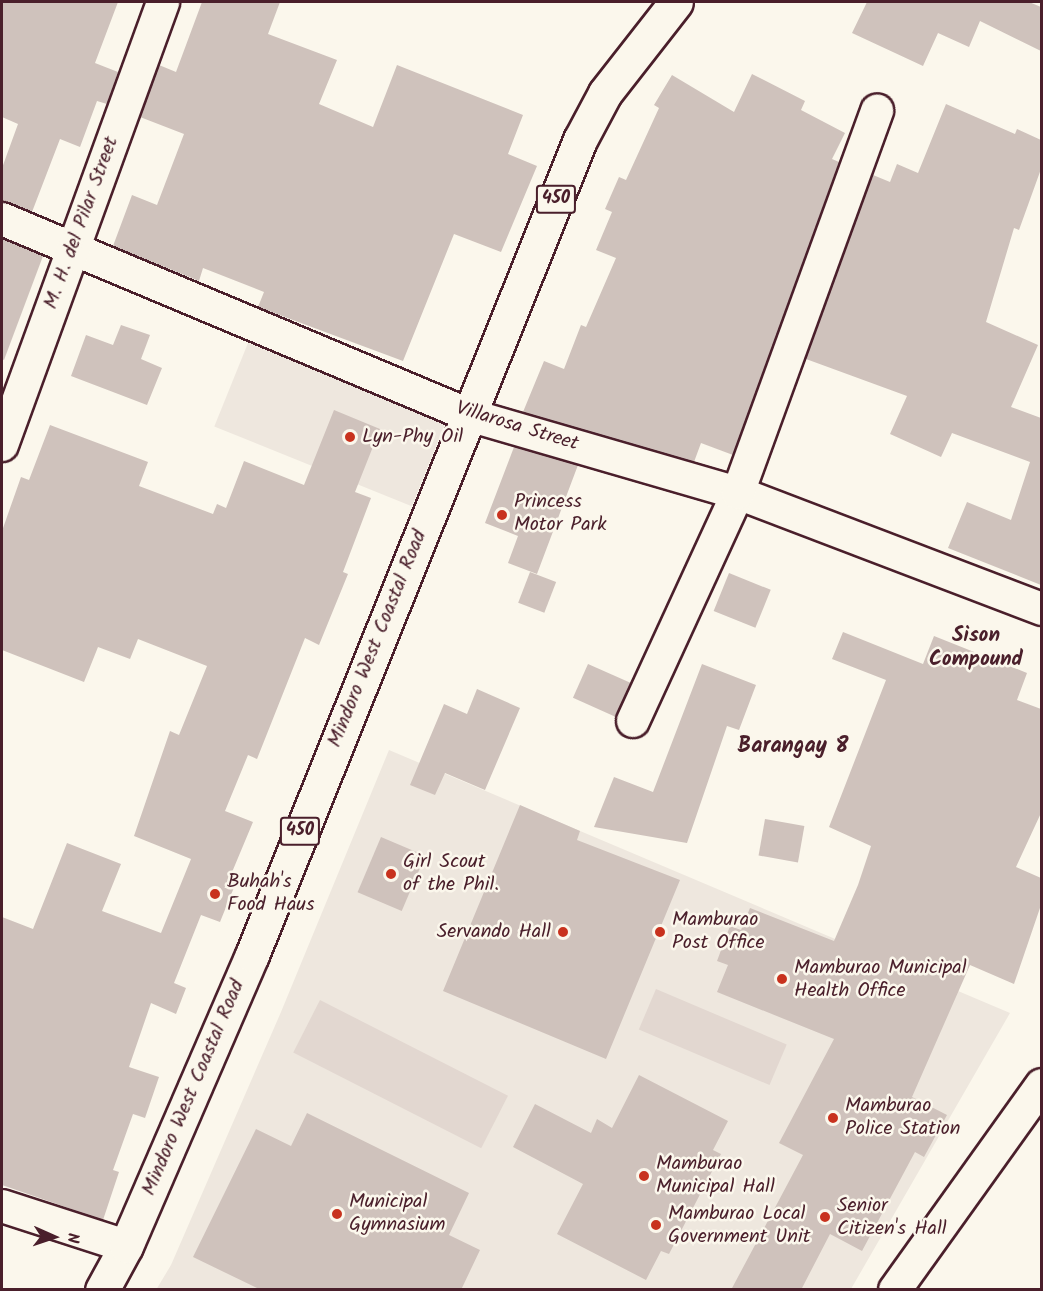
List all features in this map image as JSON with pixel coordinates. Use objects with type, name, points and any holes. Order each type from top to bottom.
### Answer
[{"type":"main road","name":"Mindoro West Coastal Road","points":[[102,1290],[126,1246],[252,955],[580,140],[605,93],[676,2]]},
{"type":"street","name":"M. H. del Pilar Street","points":[[2,445],[72,246],[164,2]]},
{"type":"street","points":[[633,721],[738,493],[877,111]]},
{"type":"street","name":"Villarosa Street","points":[[2,219],[72,246],[469,415],[738,493],[1041,609]]},
{"type":"street","points":[[895,1290],[1041,1085]]},
{"type":"street","points":[[2,1206],[126,1246]]},
{"type":"shaded area","points":[[248,343],[445,423],[412,506],[214,426]]},
{"type":"shaded area","points":[[389,750],[1010,1013],[851,1289],[156,1290],[171,1265],[281,1012]]},
{"type":"shaded area","points":[[656,989],[787,1044],[770,1085],[639,1030]]},
{"type":"shaded area","points":[[320,1000],[508,1096],[481,1148],[293,1053]]},
{"type":"building","points":[[2,2],[118,2],[95,63],[118,72],[107,104],[97,101],[80,147],[60,139],[32,212],[2,201],[2,168],[18,124],[2,117]]},
{"type":"building","points":[[202,2],[280,2],[268,34],[337,60],[319,104],[373,127],[397,65],[523,115],[508,154],[537,166],[501,252],[454,234],[403,361],[258,307],[264,292],[203,268],[199,281],[113,246],[132,195],[157,205],[184,134],[140,117],[159,65],[176,72]]},
{"type":"building","points":[[867,2],[1029,2],[1041,7],[1041,51],[980,21],[969,47],[938,33],[923,66],[852,33]]},
{"type":"building","points":[[752,74],[805,101],[801,110],[845,133],[832,159],[839,162],[733,455],[701,443],[694,462],[523,412],[544,361],[564,369],[581,325],[586,327],[616,258],[596,250],[612,212],[605,209],[619,177],[626,180],[659,108],[654,105],[672,75],[734,112]]},
{"type":"building","points":[[946,104],[1015,134],[1017,129],[1041,140],[1041,169],[1019,230],[1014,228],[986,322],[1038,345],[1011,407],[1041,418],[1041,585],[948,548],[967,502],[1011,520],[1030,462],[952,433],[941,457],[890,434],[907,396],[806,359],[873,175],[890,182],[897,164],[918,173]]},
{"type":"building","points":[[2,238],[43,256],[4,360],[2,359]]},
{"type":"building","points":[[121,325],[150,335],[141,359],[162,368],[147,405],[71,376],[86,335],[113,345]]},
{"type":"building","points":[[334,410],[380,429],[355,492],[371,498],[343,572],[348,574],[319,645],[305,638],[257,759],[248,755],[225,811],[253,822],[230,877],[237,880],[220,922],[201,915],[174,983],[186,988],[176,1014],[151,1003],[129,1067],[159,1077],[145,1118],[133,1114],[113,1170],[119,1172],[103,1220],[2,1185],[2,917],[33,929],[67,843],[121,864],[102,911],[161,933],[191,859],[134,836],[170,731],[179,735],[207,666],[138,639],[130,659],[98,647],[84,682],[2,650],[2,531],[21,477],[29,480],[50,425],[148,462],[139,486],[213,514],[217,504],[226,508],[244,461],[304,485]]},
{"type":"building","points":[[514,447],[578,465],[537,574],[508,563],[518,536],[485,523]]},
{"type":"building","points":[[530,572],[556,582],[544,613],[518,603]]},
{"type":"building","points":[[729,573],[771,590],[755,628],[714,611]]},
{"type":"building","points":[[843,632],[923,664],[934,636],[1027,673],[1017,700],[1041,709],[1041,813],[1016,867],[1041,878],[1041,905],[1014,984],[970,965],[912,1097],[947,1115],[924,1157],[915,1152],[862,1251],[830,1234],[801,1290],[731,1290],[803,1155],[779,1143],[834,1039],[717,992],[728,965],[717,961],[730,926],[741,930],[750,908],[834,941],[858,885],[871,846],[829,827],[886,680],[832,659]]},
{"type":"building","points":[[588,664],[631,683],[616,717],[573,698]]},
{"type":"building","points":[[702,664],[756,685],[739,730],[727,726],[687,843],[594,827],[614,777],[653,792]]},
{"type":"building","points":[[477,689],[520,708],[485,790],[445,773],[435,795],[410,785],[444,704],[467,714]]},
{"type":"building","name":"Servando Hall","points":[[520,805],[580,831],[577,840],[680,880],[606,1059],[443,991]]},
{"type":"building","points":[[765,819],[804,826],[798,862],[759,855]]},
{"type":"building","name":"Girl Scout of the Phil.","points":[[381,837],[425,856],[402,911],[358,892]]},
{"type":"building","name":"Mamburao Municipal Hall","points":[[639,1075],[728,1121],[713,1150],[721,1154],[669,1254],[661,1251],[646,1280],[557,1234],[583,1184],[513,1147],[535,1104],[591,1133],[597,1119],[612,1128]]},
{"type":"building","name":"Municipal Gymnasium","points":[[307,1113],[469,1193],[449,1235],[480,1250],[461,1290],[261,1290],[193,1257],[256,1129],[291,1146]]},
{"type":"place","name":"Lyn-Phy Oil","points":[[350,437]]},
{"type":"place","name":"Princess Motor Park","points":[[502,515]]},
{"type":"place","name":"Girl Scout of the Phil.","points":[[391,874]]},
{"type":"place","name":"Buhah's Food Haus","points":[[215,894]]},
{"type":"place","name":"Servando Hall","points":[[563,932]]},
{"type":"place","name":"Mamburao Post Office","points":[[660,932]]},
{"type":"place","name":"Mamburao Municipal Health Office","points":[[782,979]]},
{"type":"place","name":"Mamburao Police Station","points":[[833,1118]]},
{"type":"place","name":"Mamburao Municipal Hall","points":[[644,1176]]},
{"type":"place","name":"Municipal Gymnasium","points":[[337,1214]]},
{"type":"place","name":"Senior Citizen's Hall","points":[[825,1217]]},
{"type":"place","name":"Mamburao Local Government Unit","points":[[656,1225]]},
{"type":"district","name":"Sison Compound","points":[[976,648]]},
{"type":"district","name":"Barangay 8","points":[[793,747]]}]
